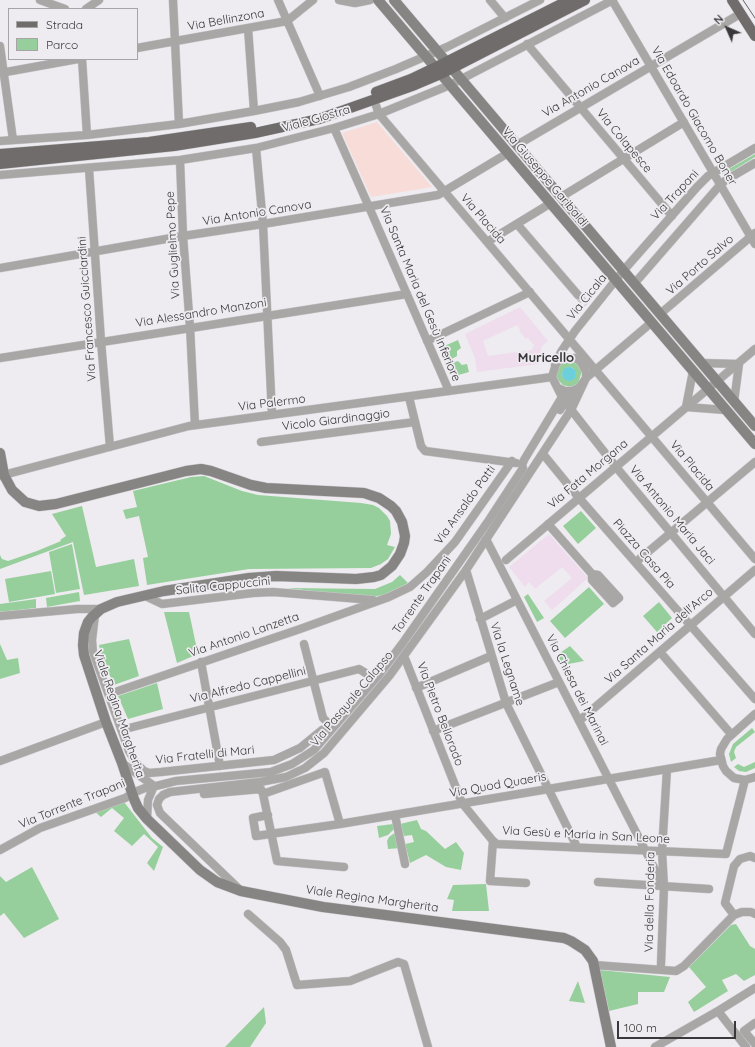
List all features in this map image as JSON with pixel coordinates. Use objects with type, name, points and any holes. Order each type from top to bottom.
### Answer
[{"type":"main road","name":"Via Giuseppe Garibaldi","points":[[378,0],[725,410]]},
{"type":"main road","name":"Via Giuseppe Garibaldi","points":[[394,0],[734,402]]},
{"type":"main road","name":"Viale Giostra","points":[[0,164],[198,143],[277,129],[319,118],[415,85],[569,0]]},
{"type":"main road","name":"Viale Giostra","points":[[449,65],[585,0]]},
{"type":"main road","points":[[732,0],[755,36]]},
{"type":"main road","name":"Viale Giostra","points":[[0,154],[174,139],[275,122],[317,112],[438,71]]},
{"type":"main road","points":[[616,280],[634,284]]},
{"type":"main road","points":[[734,402],[755,426]]},
{"type":"main road","points":[[725,410],[755,444]]},
{"type":"main road","points":[[0,453],[2,476],[22,500],[30,504],[43,506],[67,502],[186,471],[205,469],[251,485],[266,488],[364,493],[372,495],[391,506],[400,517],[404,529],[404,543],[397,560],[387,570],[374,577],[356,579],[258,577],[164,591],[117,602],[98,612]]},
{"type":"main road","name":"Viale Regina Margherita","points":[[98,612],[88,622],[85,628],[83,650],[106,722],[132,794],[138,808],[147,819],[209,877],[217,882],[241,891],[323,907],[564,938],[585,950],[590,955],[594,965],[610,1047]]},
{"type":"street","points":[[40,0],[62,8]]},
{"type":"street","points":[[87,8],[99,0]]},
{"type":"street","points":[[173,0],[179,124]]},
{"type":"street","points":[[278,0],[320,96]]},
{"type":"street","name":"Via Bellinzona","points":[[138,48],[287,21],[313,0]]},
{"type":"street","points":[[339,0],[356,3],[370,0]]},
{"type":"street","points":[[490,0],[505,18]]},
{"type":"street","name":"Viale Giostra","points":[[0,141],[87,135],[179,124],[254,111],[320,96],[396,69],[426,56],[540,0]]},
{"type":"street","name":"Viale Giostra","points":[[0,175],[89,169],[180,160],[256,148],[334,128],[379,114],[450,84],[613,0]]},
{"type":"street","name":"Via Edoardo Giacomo Boner","points":[[613,0],[720,185],[754,238]]},
{"type":"street","name":"Via Antonio Canova","points":[[517,145],[740,14]]},
{"type":"street","points":[[248,28],[254,111]]},
{"type":"street","name":"Via Colapesce","points":[[527,44],[672,216]]},
{"type":"street","points":[[0,46],[2,73],[13,140]]},
{"type":"street","points":[[2,73],[73,60]]},
{"type":"street","points":[[82,60],[87,135]]},
{"type":"street","name":"Via Placida","points":[[374,100],[379,114],[443,192],[530,292],[755,559]]},
{"type":"street","points":[[561,197],[684,122]]},
{"type":"street","name":"Via Santa Maria del Gesù Inferiore","points":[[334,128],[370,207],[449,391]]},
{"type":"street","points":[[256,148],[263,224],[272,415]]},
{"type":"street","name":"Via Trapani","points":[[624,271],[704,180],[755,148]]},
{"type":"street","name":"Via Antonio Canova","points":[[0,268],[183,236],[438,195],[508,153]]},
{"type":"street","name":"Via Guglielmo Pepe","points":[[180,160],[183,236],[196,425]]},
{"type":"street","points":[[634,284],[720,185],[755,163]]},
{"type":"street","name":"Via Francesco Guicciardini","points":[[89,169],[94,252],[110,447]]},
{"type":"street","points":[[487,242],[551,203]]},
{"type":"street","points":[[517,224],[578,295]]},
{"type":"street","name":"Via Porto Salvo","points":[[660,314],[754,238]]},
{"type":"street","name":"Via Cicala","points":[[554,367],[569,339],[589,308],[624,271]]},
{"type":"street","points":[[427,341],[530,292]]},
{"type":"street","name":"Via Alessandro Manzoni","points":[[0,358],[407,294]]},
{"type":"street","points":[[304,644],[323,718],[331,726],[372,677],[448,574],[520,466],[526,462],[564,399],[579,388],[586,378],[652,322]]},
{"type":"street","points":[[734,402],[739,364],[755,349]]},
{"type":"street","points":[[564,399],[552,377],[554,367],[560,360],[575,358],[595,370]]},
{"type":"street","points":[[580,361],[585,370],[586,378]]},
{"type":"street","points":[[702,363],[739,364]]},
{"type":"street","name":"Via Fata Morgana","points":[[506,560],[686,407],[739,364]]},
{"type":"street","points":[[693,371],[686,407],[725,410]]},
{"type":"street","name":"Via Palermo","points":[[2,476],[196,425],[552,377]]},
{"type":"street","name":"Via Pasquale Calapso","points":[[241,891],[160,813],[157,805],[159,799],[163,795],[170,792],[278,779],[305,768],[320,757],[404,656],[466,570],[571,410],[586,378]]},
{"type":"street","points":[[558,388],[565,391],[572,391],[579,388]]},
{"type":"street","points":[[409,397],[421,446],[425,451],[512,461],[522,465]]},
{"type":"street","name":"Via Antonio Maria Jaci","points":[[564,399],[571,410],[616,466],[755,634]]},
{"type":"street","name":"Vicolo Giardinaggio","points":[[261,442],[415,422]]},
{"type":"street","name":"Piazza Casa Pia","points":[[543,454],[690,626],[755,698]]},
{"type":"street","name":"Via Ansaldo Patti","points":[[378,600],[396,594],[410,587],[427,572],[462,532],[512,461]]},
{"type":"street","points":[[636,562],[755,462]]},
{"type":"street","name":"Torrente Trapani","points":[[154,786],[176,782],[271,772],[292,764],[314,750],[373,682],[402,644],[489,520],[523,468],[522,465]]},
{"type":"street","points":[[548,524],[592,574]]},
{"type":"street","name":"Via Chiesa dei Marinai","points":[[486,539],[664,886]]},
{"type":"street","name":"Via la Legname","points":[[466,570],[506,703],[577,847]]},
{"type":"street","name":"Via Santa Maria dell'Arco","points":[[579,721],[755,570]]},
{"type":"street","name":"Salita Cappuccini","points":[[145,596],[162,604],[273,592],[378,600]]},
{"type":"street","name":"Via Antonio Lanzetta","points":[[118,691],[300,629],[378,600]]},
{"type":"street","points":[[480,619],[518,600]]},
{"type":"street","points":[[0,616],[77,609],[98,612]]},
{"type":"street","name":"Via Fratelli di Mari","points":[[98,612],[92,640],[93,652],[127,746],[131,755],[140,768],[144,771],[155,773],[267,761],[281,757],[300,748],[322,730],[331,726]]},
{"type":"street","points":[[660,652],[731,734]]},
{"type":"street","name":"Via Pietro Bellorado","points":[[404,656],[462,804]]},
{"type":"street","points":[[416,688],[491,656]]},
{"type":"street","points":[[201,662],[220,766]]},
{"type":"street","name":"Via Alfredo Cappellini","points":[[129,728],[360,669],[372,677]]},
{"type":"street","points":[[433,731],[559,682]]},
{"type":"street","points":[[755,714],[731,734],[721,749],[721,760],[726,771],[734,778],[746,780],[755,777]]},
{"type":"street","points":[[0,761],[106,722]]},
{"type":"street","name":"Via Torrente Trapani","points":[[0,850],[40,828],[124,798],[154,786],[156,783],[176,778],[262,769],[280,765],[303,753],[331,726]]},
{"type":"street","name":"Via Quod Quaeris","points":[[268,815],[253,818],[256,836],[340,824],[721,760]]},
{"type":"street","points":[[122,763],[154,786],[148,800],[147,819]]},
{"type":"street","name":"Via della Fonderia","points":[[661,964],[664,886],[662,851],[667,769]]},
{"type":"street","points":[[263,794],[325,772],[340,824]]},
{"type":"street","name":"Via Gesù e Maria in San Leone","points":[[462,804],[493,841],[498,844],[726,854],[746,780]]},
{"type":"street","points":[[204,794],[260,789],[263,794],[268,815],[275,833],[277,861],[344,867]]},
{"type":"street","points":[[0,845],[40,824],[57,817],[122,795],[132,794]]},
{"type":"street","points":[[395,815],[405,864]]},
{"type":"street","points":[[493,841],[490,880],[526,883]]},
{"type":"street","points":[[734,915],[725,903],[734,866],[740,859],[750,856],[755,858]]},
{"type":"street","points":[[598,882],[709,889]]},
{"type":"street","points":[[594,965],[676,971],[684,966],[734,915],[742,912],[752,912],[755,914]]},
{"type":"street","points":[[248,914],[280,942],[286,950],[297,985],[350,982],[398,962],[404,964],[428,1047]]},
{"type":"street","points":[[655,1047],[718,1012],[755,988]]},
{"type":"street","points":[[718,1012],[746,1047]]},
{"type":"street","points":[[755,1023],[744,1031],[755,1044]]},
{"type":"shaded area","points":[[377,122],[432,187],[371,197],[342,133]]},
{"type":"shaded area","points":[[520,307],[548,341],[542,346],[539,364],[477,372],[475,358],[465,334]],"holes":[[[517,325],[520,329],[519,331],[534,345],[532,350],[488,356],[483,341]]]},
{"type":"shaded area","points":[[549,534],[588,578],[552,610],[544,601],[572,578],[562,567],[535,589],[529,582],[525,587],[509,567]]},
{"type":"green space","points":[[755,154],[755,157],[724,176],[722,173]]},
{"type":"green space","points":[[458,340],[461,348],[457,351],[457,356],[448,361],[442,347]]},
{"type":"green space","points":[[458,361],[462,365],[467,364],[469,372],[455,376],[450,364]]},
{"type":"green space","points":[[570,361],[577,364],[581,370],[579,381],[577,384],[570,387],[563,385],[556,376],[559,365]],"holes":[[[568,367],[573,368],[576,374],[574,378],[564,379],[562,375],[563,371]]]},
{"type":"green space","points":[[204,476],[242,491],[258,495],[373,505],[379,508],[390,521],[391,534],[387,545],[395,547],[388,559],[371,568],[249,569],[147,585],[143,558],[148,557],[139,516],[126,519],[123,510],[137,507],[133,491],[191,477]]},
{"type":"green space","points":[[82,506],[96,567],[134,559],[139,586],[84,595],[73,542],[0,569],[0,555],[2,559],[8,561],[61,541],[60,540],[66,536],[52,514]]},
{"type":"green space","points":[[581,511],[596,528],[578,544],[563,526]]},
{"type":"green space","points":[[72,544],[80,589],[56,593],[49,552]]},
{"type":"green space","points":[[51,571],[55,594],[9,602],[5,579]]},
{"type":"green space","points":[[400,575],[408,583],[384,595],[377,596],[361,597],[287,588],[375,589],[392,582]]},
{"type":"green space","points":[[589,587],[604,604],[565,638],[550,621]]},
{"type":"green space","points":[[79,592],[80,601],[47,607],[46,598]]},
{"type":"green space","points":[[528,594],[544,618],[537,622],[524,597]]},
{"type":"green space","points":[[36,599],[36,608],[0,612],[0,604]]},
{"type":"green space","points":[[659,602],[672,618],[657,632],[643,616]]},
{"type":"green space","points":[[164,612],[189,612],[198,654],[177,663]]},
{"type":"green space","points":[[129,639],[139,676],[114,685],[101,655],[99,645]]},
{"type":"green space","points":[[0,644],[7,660],[18,658],[20,673],[0,679]]},
{"type":"green space","points":[[570,646],[584,661],[563,665],[557,655]]},
{"type":"green space","points":[[157,683],[163,709],[128,719],[118,696]]},
{"type":"green space","points":[[752,728],[755,732],[736,747],[734,752],[736,758],[731,762],[729,754],[733,744]]},
{"type":"green space","points":[[755,762],[755,768],[746,772],[739,771],[734,767],[738,764],[744,767]]},
{"type":"green space","points":[[124,802],[152,838],[163,847],[154,871],[147,863],[158,847],[144,834],[132,846],[114,831],[124,818],[112,808],[101,817],[94,811]]},
{"type":"green space","points":[[417,820],[421,829],[426,831],[445,849],[456,842],[464,853],[461,870],[446,867],[426,855],[410,863],[405,844],[414,842],[412,835],[404,836],[400,824]]},
{"type":"green space","points":[[393,824],[395,828],[388,835],[379,838],[377,826]]},
{"type":"green space","points":[[396,832],[400,848],[388,849],[387,841],[389,837]]},
{"type":"green space","points":[[32,867],[59,919],[24,938],[4,913],[0,916],[0,876],[6,882]]},
{"type":"green space","points":[[486,884],[489,911],[452,911],[454,900],[447,899],[453,885]]},
{"type":"green space","points":[[736,924],[750,946],[755,949],[755,975],[744,981],[736,974],[722,980],[728,991],[694,1012],[688,1002],[706,987],[689,967],[731,925]]},
{"type":"green space","points":[[600,970],[670,977],[664,992],[638,992],[638,1004],[609,1011]]},
{"type":"green space","points":[[578,981],[585,1003],[569,1001]]},
{"type":"green space","points":[[264,1007],[266,1023],[250,1047],[225,1047]]},
{"type":"water","points":[[569,367],[574,369],[576,374],[574,379],[569,381],[564,379],[562,374],[564,369]]},
{"type":"tunnel","points":[[578,295],[586,305]]},
{"type":"tram line","points":[[743,0],[755,18]]},
{"type":"district","name":"Muricello","points":[[546,358]]}]
